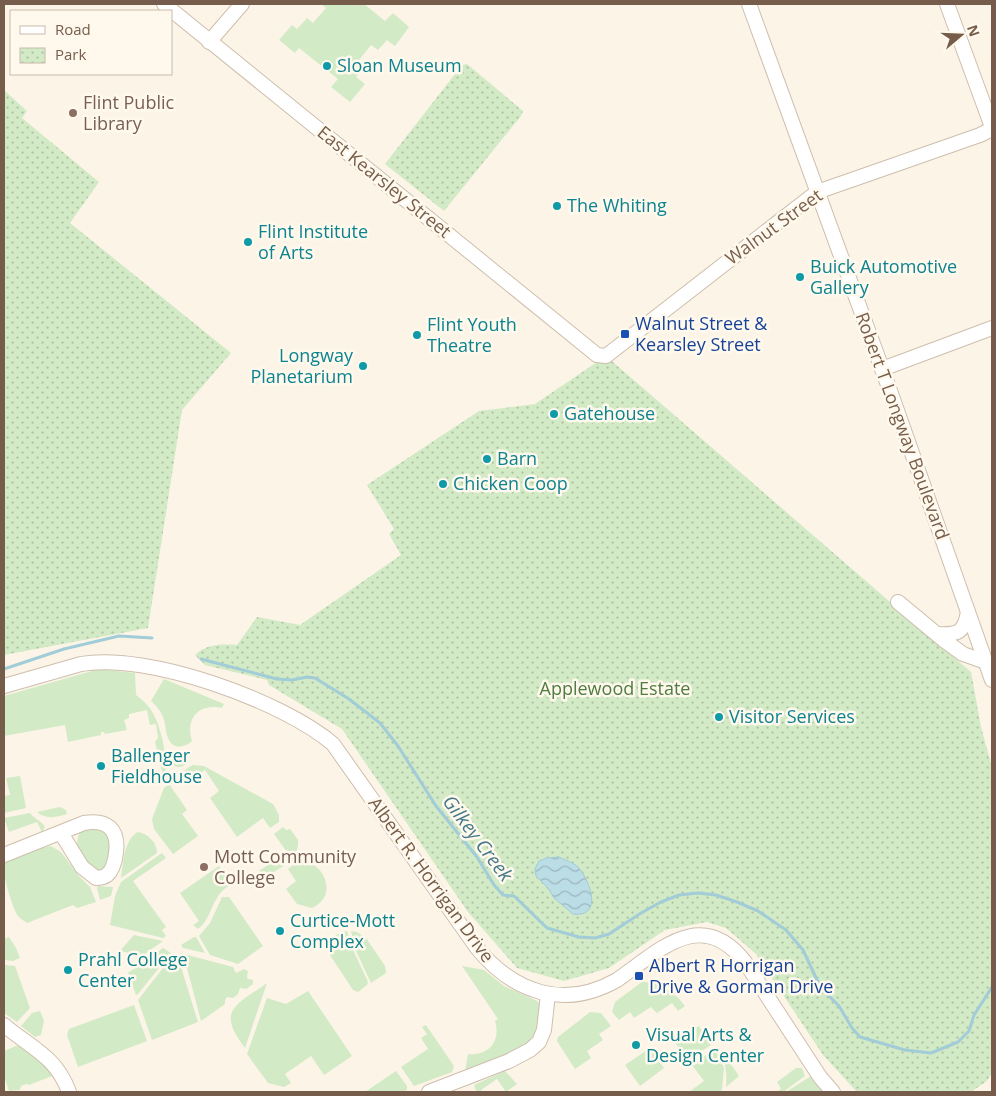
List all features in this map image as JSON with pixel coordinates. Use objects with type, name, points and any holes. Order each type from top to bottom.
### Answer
[{"type":"street","points":[[210,42],[242,4]]},
{"type":"street","name":"Robert T Longway Boulevard","points":[[749,4],[882,369],[992,680]]},
{"type":"street","points":[[947,4],[992,128]]},
{"type":"street","name":"East Kearsley Street","points":[[172,11],[597,355],[606,356]]},
{"type":"street","name":"Walnut Street","points":[[606,356],[817,192],[980,135],[992,128]]},
{"type":"street","points":[[882,369],[992,328]]},
{"type":"street","points":[[898,602],[963,654],[986,662]]},
{"type":"street","points":[[937,634],[959,632],[965,626],[968,612]]},
{"type":"street","name":"Albert R. Horrigan Drive","points":[[4,686],[92,662],[133,664],[155,668],[235,691],[261,702],[312,728],[333,744],[342,754],[486,959],[507,978],[534,992],[575,995],[598,989],[617,980],[676,940],[692,935],[712,937],[730,946],[741,957],[820,1077],[833,1092]]},
{"type":"street","points":[[4,855],[84,823],[95,821],[105,824],[116,834],[117,846],[113,868],[106,876],[96,878],[82,867],[61,833]]},
{"type":"street","points":[[429,1092],[509,1061],[530,1050],[538,1042],[544,1030],[548,994]]},
{"type":"street","points":[[4,1025],[52,1062],[61,1074],[69,1092]]},
{"type":"green space","points":[[321,4],[364,4],[385,21],[393,13],[409,27],[395,46],[387,40],[378,50],[371,45],[359,60],[365,66],[356,77],[365,84],[350,102],[331,87],[338,79],[299,48],[295,53],[279,40],[292,25],[297,29],[307,18],[313,23],[326,8]]},
{"type":"green space","points":[[467,64],[523,111],[521,116],[444,211],[385,164],[462,65]]},
{"type":"green space","points":[[4,90],[27,111],[22,118],[99,182],[70,223],[231,353],[182,410],[148,628],[4,655]]},
{"type":"green space","name":"Applewood Estate","points":[[606,356],[971,672],[981,727],[992,767],[992,1073],[987,1081],[971,1092],[857,1092],[823,1055],[756,954],[726,928],[707,922],[665,930],[609,968],[564,981],[517,968],[468,912],[342,729],[269,685],[267,680],[205,665],[195,655],[209,647],[237,645],[257,617],[300,625],[401,555],[389,534],[394,529],[367,485],[479,411],[535,404]]},
{"type":"green space","points":[[99,669],[135,673],[136,695],[153,713],[163,741],[165,752],[164,779],[155,742],[158,738],[156,724],[150,725],[147,710],[129,714],[129,718],[124,720],[127,730],[105,734],[101,732],[101,735],[68,742],[65,725],[4,736],[4,696]]},
{"type":"green space","points":[[164,679],[224,704],[222,708],[207,708],[196,714],[190,725],[192,741],[187,745],[177,746],[171,743],[162,714],[151,701]]},
{"type":"green space","points":[[179,751],[185,753],[187,759],[185,765],[179,767],[173,765],[171,759],[173,753]]},
{"type":"green space","points":[[193,765],[204,766],[273,804],[279,815],[279,822],[270,828],[263,818],[237,837],[210,798],[219,791],[205,770],[185,784],[182,781],[182,773]]},
{"type":"green space","points":[[20,776],[26,808],[4,813],[4,796],[10,795],[6,778]]},
{"type":"green space","points":[[169,784],[187,810],[182,814],[198,836],[173,854],[154,829],[152,819],[164,788]]},
{"type":"green space","points":[[60,807],[66,810],[67,814],[48,817],[37,812]]},
{"type":"green space","points":[[30,813],[45,827],[42,832],[37,822],[9,832],[4,818]]},
{"type":"green space","points":[[283,827],[286,830],[290,829],[298,840],[296,853],[287,863],[264,878],[259,871],[287,852],[274,834]]},
{"type":"green space","points":[[102,828],[111,838],[110,861],[101,872],[93,871],[77,848],[77,842],[79,834],[85,829]]},
{"type":"green space","points":[[138,832],[151,839],[157,849],[157,853],[121,878],[127,846],[133,835]]},
{"type":"green space","points":[[51,846],[61,852],[90,887],[96,902],[77,908],[73,905],[27,923],[19,917],[13,906],[6,882],[4,864],[18,856]]},
{"type":"green space","points":[[162,853],[166,858],[133,881],[166,927],[162,930],[166,936],[163,938],[110,925],[115,896],[121,882]]},
{"type":"green space","points":[[303,861],[317,867],[326,881],[325,896],[320,903],[312,908],[297,904],[286,889],[296,881],[288,869],[296,863]]},
{"type":"green space","points":[[219,866],[231,884],[218,896],[207,918],[198,929],[193,925],[199,921],[180,893]]},
{"type":"green space","points":[[98,886],[113,887],[111,896],[100,900]]},
{"type":"green space","points":[[222,897],[229,897],[263,946],[238,964],[210,955],[199,936],[210,923]]},
{"type":"green space","points":[[347,931],[353,950],[368,982],[358,992],[353,990],[328,952],[329,944],[333,938]]},
{"type":"green space","points":[[351,931],[357,932],[366,938],[385,966],[386,973],[371,983],[356,951]]},
{"type":"green space","points":[[134,935],[163,941],[142,956],[120,951]]},
{"type":"green space","points":[[9,937],[20,958],[13,961],[4,960],[4,939]]},
{"type":"green space","points":[[196,937],[205,953],[183,948],[181,945]]},
{"type":"green space","points":[[163,948],[171,953],[136,995],[128,973]]},
{"type":"green space","points":[[180,953],[233,967],[236,973],[244,969],[248,971],[247,977],[253,980],[253,984],[246,989],[240,988],[238,994],[233,998],[227,997],[225,1004],[201,1021],[186,964]]},
{"type":"green space","points":[[174,954],[177,954],[198,1022],[152,1040],[138,1000]]},
{"type":"green space","points":[[4,965],[15,966],[30,1008],[17,1022],[4,1013]]},
{"type":"green space","points":[[462,966],[484,970],[504,986],[537,1001],[541,1006],[537,1035],[519,1051],[465,1072],[468,1054],[482,1052],[492,1046],[496,1035],[495,1021],[498,1019]]},
{"type":"green space","points":[[642,982],[648,982],[666,989],[685,1006],[678,1011],[672,1003],[657,1013],[651,1007],[634,1018],[630,1012],[619,1020],[612,1012],[615,1002]]},
{"type":"green space","points":[[267,983],[245,1048],[232,1025],[231,1017],[233,1010],[238,1004]]},
{"type":"green space","points":[[308,991],[352,1056],[324,1075],[311,1056],[285,1074],[291,1083],[284,1087],[268,1083],[247,1054],[267,998],[286,1004]]},
{"type":"green space","points":[[134,1005],[147,1041],[78,1067],[67,1035],[69,1029]]},
{"type":"green space","points":[[40,1011],[44,1021],[41,1035],[35,1037],[21,1026],[32,1013]]},
{"type":"green space","points":[[590,1012],[601,1013],[611,1026],[599,1034],[603,1040],[587,1051],[591,1058],[575,1069],[557,1041],[558,1037]]},
{"type":"green space","points":[[426,1025],[454,1066],[452,1072],[414,1086],[401,1067],[428,1049],[421,1038],[427,1034],[422,1027]]},
{"type":"green space","points":[[699,1026],[711,1045],[688,1060],[672,1039],[681,1032],[684,1035]]},
{"type":"green space","points":[[21,1044],[42,1062],[52,1076],[29,1085],[21,1086],[20,1090],[9,1091],[4,1076],[4,1051]]},
{"type":"green space","points":[[650,1048],[664,1068],[640,1086],[625,1065]]},
{"type":"green space","points":[[720,1048],[739,1076],[726,1087],[725,1067],[718,1049]]},
{"type":"green space","points":[[715,1049],[724,1068],[722,1090],[719,1092],[689,1092],[704,1081],[692,1065]]},
{"type":"green space","points":[[796,1068],[802,1068],[805,1076],[783,1092],[776,1092],[781,1089],[777,1082]]},
{"type":"green space","points":[[396,1071],[407,1086],[407,1090],[401,1092],[365,1092]]},
{"type":"green space","points":[[505,1071],[517,1084],[506,1092],[497,1079],[481,1090],[482,1092],[477,1092],[474,1086],[476,1084]]},
{"type":"green space","points":[[811,1076],[824,1092],[786,1092]]},
{"type":"water","points":[[559,857],[577,866],[590,888],[591,904],[589,910],[583,914],[573,914],[554,898],[548,888],[536,876],[535,869],[539,861]]},
{"type":"waterway","name":"Gilkey Creek","points":[[4,669],[64,649],[119,636],[152,638]]},
{"type":"waterway","name":"Gilkey Creek","points":[[201,659],[277,679],[315,678],[349,699],[380,723],[398,746],[436,806],[477,857],[494,885],[503,895],[514,896],[547,928],[579,937],[595,938],[609,934],[641,913],[679,895],[698,893],[716,895],[737,902],[758,911],[786,930],[803,950],[817,980],[839,1006],[852,1028],[860,1037],[905,1050],[931,1053],[958,1042],[969,1031],[974,1015],[992,987]]},
{"type":"place","name":"Sloan Museum","points":[[327,66]]},
{"type":"place","name":"Flint Public Library","points":[[73,113]]},
{"type":"place","name":"The Whiting","points":[[557,206]]},
{"type":"place","name":"Flint Institute of Arts","points":[[248,242]]},
{"type":"place","name":"Buick Automotive Gallery","points":[[800,277]]},
{"type":"place","name":"Walnut Street & Kearsley Street","points":[[625,334]]},
{"type":"place","name":"Flint Youth Theatre","points":[[417,335]]},
{"type":"place","name":"Longway Planetarium","points":[[363,366]]},
{"type":"place","name":"Gatehouse","points":[[554,414]]},
{"type":"place","name":"Barn","points":[[487,459]]},
{"type":"place","name":"Chicken Coop","points":[[443,484]]},
{"type":"place","name":"Visitor Services","points":[[719,717]]},
{"type":"place","name":"Ballenger Fieldhouse","points":[[101,766]]},
{"type":"place","name":"Mott Community College","points":[[204,867]]},
{"type":"place","name":"Curtice-Mott Complex","points":[[280,931]]},
{"type":"place","name":"Prahl College Center","points":[[68,970]]},
{"type":"place","name":"Albert R Horrigan Drive & Gorman Drive","points":[[639,976]]},
{"type":"place","name":"Visual Arts & Design Center","points":[[636,1045]]}]
